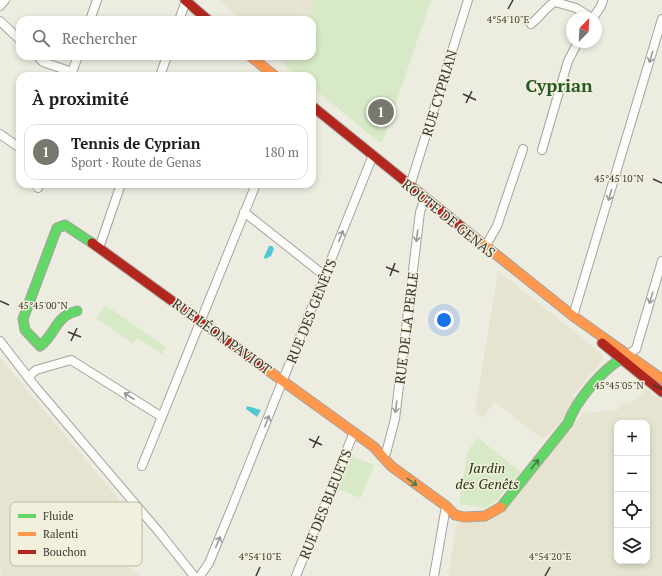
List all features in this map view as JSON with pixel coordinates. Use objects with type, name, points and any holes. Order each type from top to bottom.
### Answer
[{"type":"street","points":[[0,6],[5,0]]},
{"type":"street","points":[[91,16],[97,0]]},
{"type":"street","name":"RUE CYPRIAN","points":[[410,186],[468,0]]},
{"type":"street","points":[[597,12],[603,0]]},
{"type":"street","points":[[181,16],[186,1],[203,16]]},
{"type":"street","points":[[531,24],[540,18],[551,3],[555,2],[576,8],[583,12]]},
{"type":"street","points":[[573,316],[662,19]]},
{"type":"street","points":[[0,21],[16,36]]},
{"type":"street","points":[[542,150],[568,61],[575,48]]},
{"type":"street","points":[[41,60],[72,72],[76,60]]},
{"type":"street","points":[[161,72],[166,60]]},
{"type":"street","points":[[255,60],[270,72]]},
{"type":"street","name":"ROUTE DE GENAS","points":[[316,109],[424,198],[573,316],[629,354],[662,379]]},
{"type":"street","points":[[0,134],[16,145]]},
{"type":"street","points":[[485,247],[497,226],[523,150]]},
{"type":"street","name":"RUE DES GENÊTS","points":[[200,576],[209,563],[282,380],[294,355],[373,155]]},
{"type":"street","points":[[99,248],[120,188]]},
{"type":"street","points":[[142,466],[254,188]]},
{"type":"street","name":"RUE DE LA PERLE","points":[[383,456],[386,453],[395,419],[420,212],[424,198]]},
{"type":"street","points":[[244,212],[325,276]]},
{"type":"street","name":"RUE LÉON PAVIOT","points":[[77,311],[67,312],[61,318],[50,340],[40,346],[25,330],[23,320],[57,228],[65,225],[70,226],[354,432],[374,447],[391,466],[446,506],[455,515],[464,517],[484,516],[498,510],[556,439],[568,423],[571,415],[608,369],[615,362],[621,360]]},
{"type":"street","points":[[629,354],[636,349],[662,261]]},
{"type":"street","name":"ROUTE DE GENAS","points":[[588,327],[597,339],[621,360],[660,388]]},
{"type":"street","points":[[0,341],[28,377],[132,502]]},
{"type":"street","points":[[28,377],[36,370],[71,360],[162,417]]},
{"type":"street","name":"RUE DES BLEUETS","points":[[296,576],[354,432]]},
{"type":"street","points":[[434,576],[446,506]]},
{"type":"street","points":[[142,514],[194,576]]},
{"type":"shaded area","points":[[220,0],[315,0],[308,16],[236,16]]},
{"type":"shaded area","points":[[279,60],[288,60],[285,65]]},
{"type":"shaded area","points":[[498,271],[603,356],[602,360],[574,395],[575,404],[550,434],[542,439],[495,402],[482,418],[475,412]]},
{"type":"shaded area","points":[[0,358],[121,502],[10,502],[10,566],[127,566],[140,576],[2,576],[0,567]]},
{"type":"shaded area","points":[[647,389],[662,401],[662,576],[448,576],[457,520],[507,508],[583,413],[617,410],[621,404],[630,404]]},
{"type":"green space","points":[[315,0],[431,0],[386,132],[387,134],[380,143],[316,90],[316,72],[293,72],[285,65],[288,60],[316,60],[316,16],[308,16]]},
{"type":"green space","points":[[105,305],[166,347],[162,354],[137,338],[133,344],[96,318]]},
{"type":"green space","name":"Jardin des Genêts","points":[[478,438],[521,472],[497,500],[485,508],[459,504],[468,450]]},
{"type":"green space","points":[[348,455],[374,465],[361,498],[335,488]]},
{"type":"water","points":[[269,246],[272,246],[274,249],[271,256],[265,259],[264,257]]},
{"type":"water","points":[[247,406],[261,410],[257,417],[246,409]]},
{"type":"traffic: fast","points":[[77,311],[64,317],[40,346],[25,330],[23,319],[57,228],[65,225],[92,243]]},
{"type":"traffic: fast","points":[[501,507],[568,423],[577,405],[590,387],[605,371],[621,359]]},
{"type":"traffic: slow","points":[[255,60],[270,72]]},
{"type":"traffic: slow","points":[[468,232],[573,316],[662,379]]},
{"type":"traffic: slow","points":[[262,366],[374,447],[391,466],[446,506],[455,515],[464,517],[485,516],[501,507]]},
{"type":"traffic: jam","points":[[185,0],[203,16]]},
{"type":"traffic: jam","points":[[316,109],[468,232]]},
{"type":"traffic: jam","points":[[92,243],[262,366]]},
{"type":"traffic: jam","points":[[602,343],[662,392]]},
{"type":"place","name":"Tennis de Cyprian","points":[[381,112]]},
{"type":"district","name":"Cyprian","points":[[559,85]]}]
